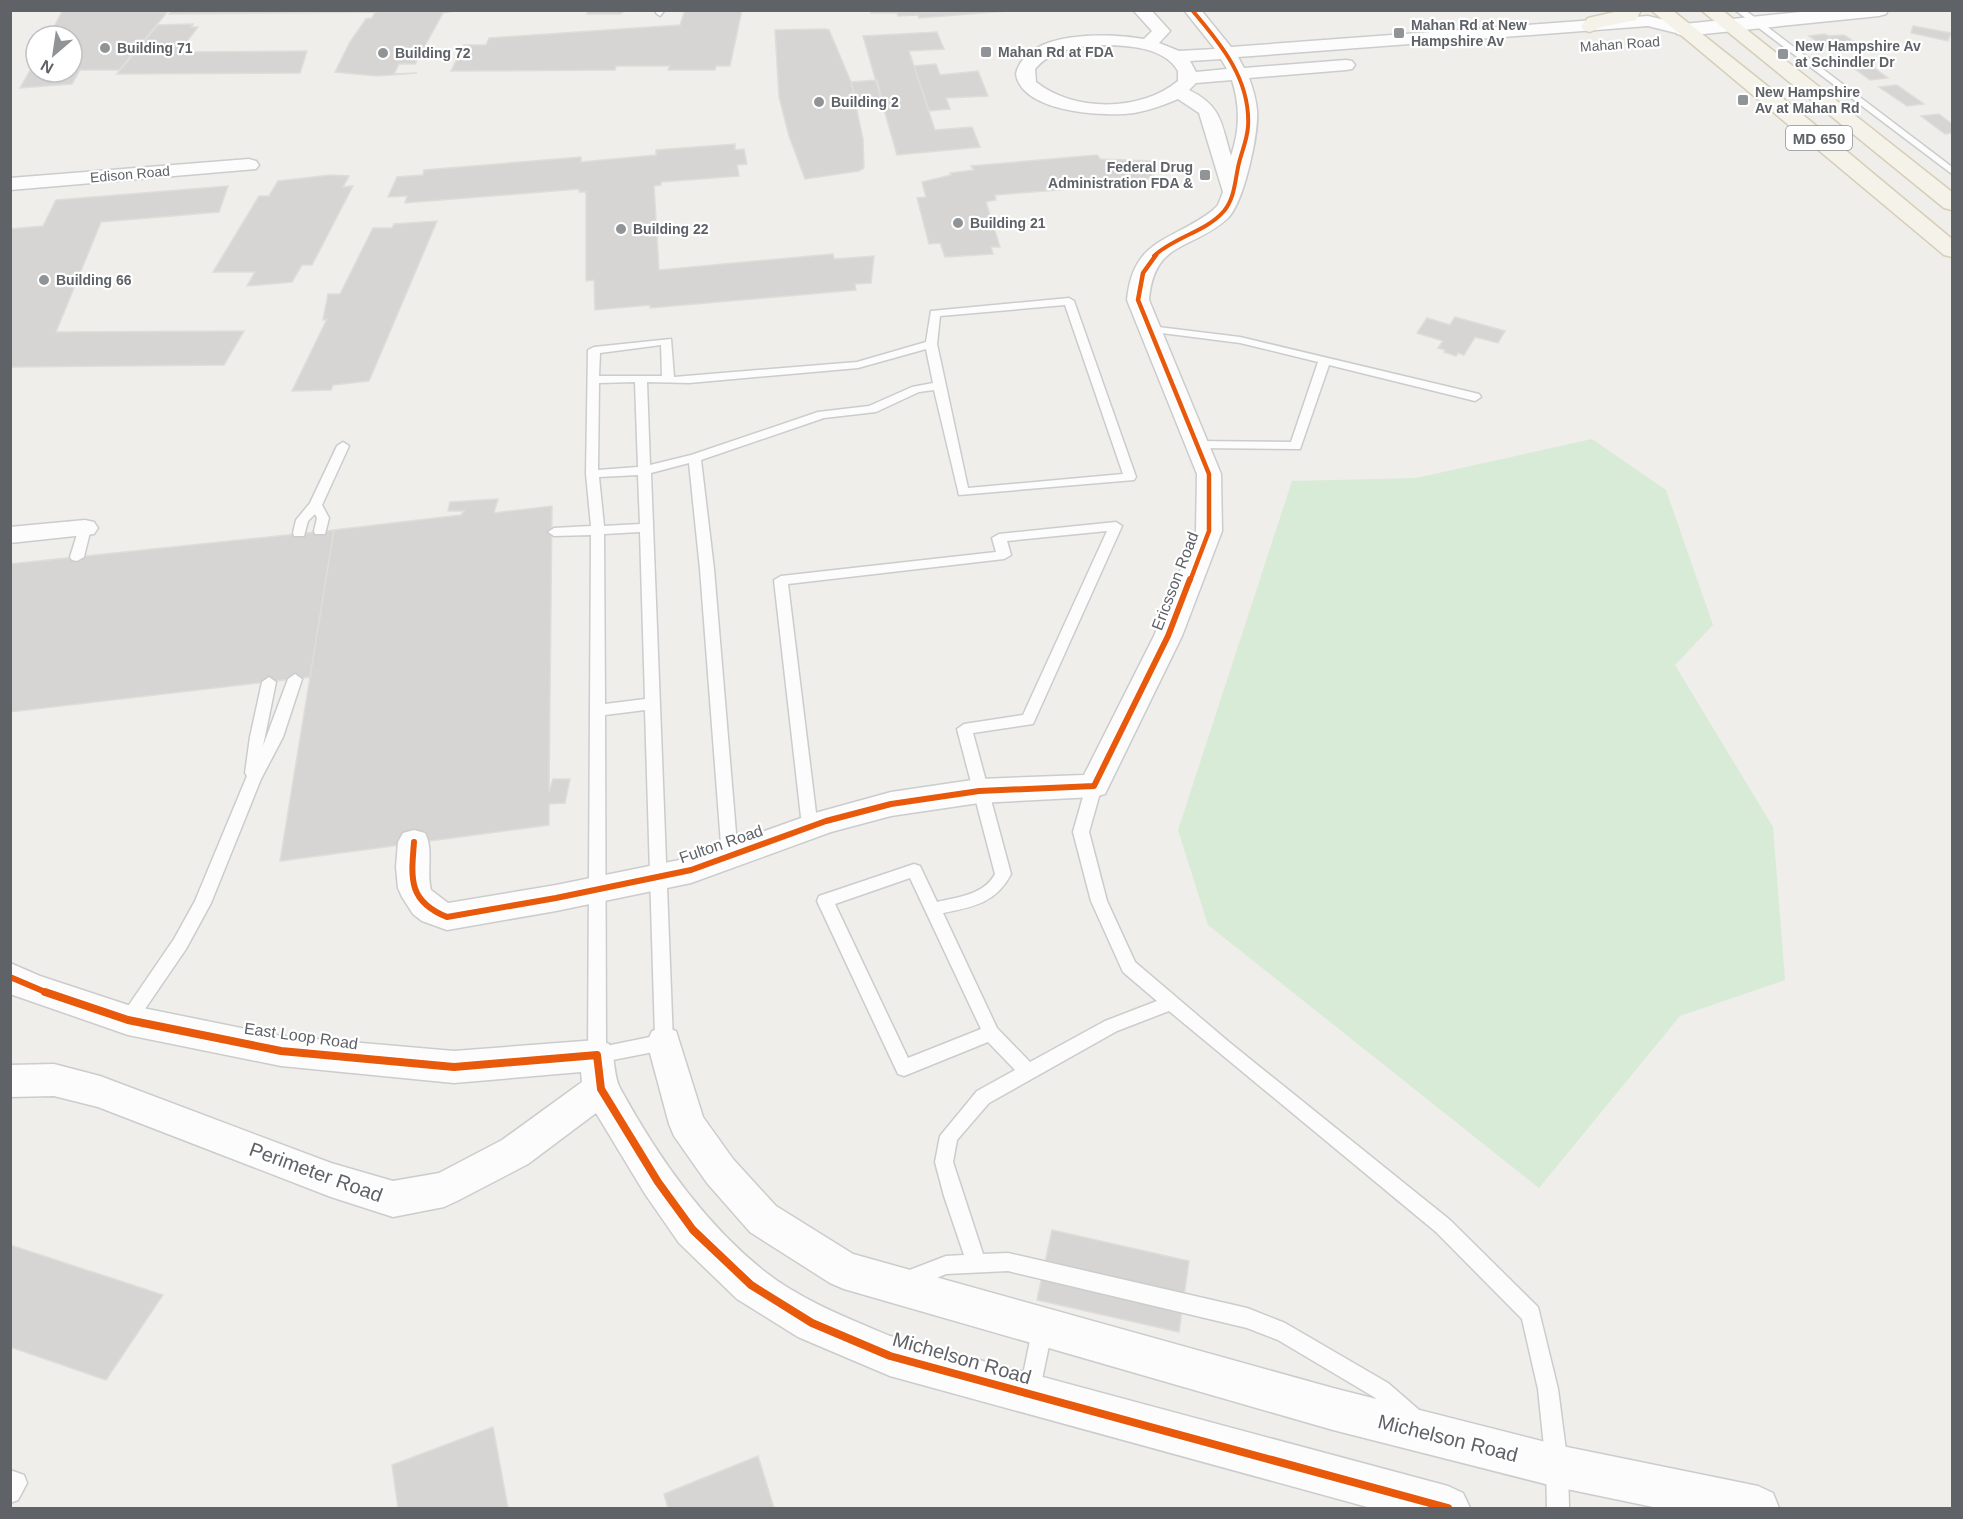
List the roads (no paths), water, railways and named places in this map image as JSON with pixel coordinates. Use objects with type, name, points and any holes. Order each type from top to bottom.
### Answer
[{"type":"main road","points":[[1587,31],[1595,22],[1629,16],[1632,10]]},
{"type":"main road","name":"MD 650","points":[[1660,10],[1783,108],[1953,250]]},
{"type":"main road","name":"MD 650","points":[[1710,10],[1740,19],[1953,203]]},
{"type":"street","points":[[1142,10],[1161,31],[1149,45]]},
{"type":"street","points":[[1192,10],[1228,53],[1239,74],[1248,128],[1233,194]]},
{"type":"street","points":[[1684,30],[1740,19],[1879,10]]},
{"type":"street","name":"Mahan Road","points":[[1175,57],[1587,31],[1648,21],[1684,30]]},
{"type":"street","name":"Mahan Road","points":[[1656,41],[1667,40],[1684,30]]},
{"type":"street","points":[[1183,85],[1187,70],[1175,57],[1149,45],[1109,40],[1066,44],[1051,49],[1032,61],[1025,77],[1031,87],[1047,97],[1070,105],[1124,108],[1150,104],[1183,85],[1239,74],[1368,63]]},
{"type":"street","points":[[1183,85],[1208,111],[1233,194]]},
{"type":"street","name":"Edison Road","points":[[10,184],[249,165]]},
{"type":"street","name":"Ericsson Road","points":[[1094,786],[1168,636],[1209,531],[1209,474],[1138,300],[1140,274],[1156,253],[1206,225],[1225,211],[1233,194]]},
{"type":"street","points":[[10,535],[85,528]]},
{"type":"street","name":"Fulton Road","points":[[414,842],[411,880],[420,899],[431,912],[447,917],[691,870],[826,821],[891,804],[979,791],[1094,786]]},
{"type":"street","name":"East Loop Road","points":[[10,977],[29,987],[128,1020],[281,1051],[454,1067],[599,1072]]},
{"type":"street","name":"Michelson Road","points":[[664,1042],[687,1125],[720,1171],[763,1219],[844,1270],[1333,1409],[1557,1466],[1758,1509]]},
{"type":"street","name":"Michelson Road","points":[[599,1072],[658,1182],[693,1230],[751,1285],[812,1323],[890,1356],[1448,1509]]},
{"type":"street","name":"Perimeter Road","points":[[10,1080],[54,1080],[100,1092],[331,1180],[393,1199],[444,1189],[515,1152],[599,1072]]},
{"type":"lane","points":[[1740,19],[1953,171]]},
{"type":"lane","points":[[1069,301],[1130,477],[963,492],[952,452],[940,384],[932,344],[934,313],[1069,301]]},
{"type":"lane","points":[[1150,329],[1240,340],[1475,397]]},
{"type":"lane","points":[[641,378],[664,1042],[599,1072],[598,531],[592,474],[594,350],[667,341],[668,380]]},
{"type":"lane","points":[[595,380],[641,378],[689,380],[858,365],[932,344]]},
{"type":"lane","points":[[1198,444],[1296,446],[1325,360]]},
{"type":"lane","points":[[592,474],[643,471],[695,458],[822,415],[872,409],[916,389],[940,384]]},
{"type":"lane","points":[[299,533],[302,520],[316,505],[343,446]]},
{"type":"lane","points":[[695,458],[707,569],[730,857]]},
{"type":"lane","points":[[316,505],[323,518],[320,531]]},
{"type":"lane","points":[[826,821],[808,817],[781,580],[1004,555],[999,538],[1116,526],[1028,720],[964,729],[1003,874],[999,884],[981,897],[933,909]]},
{"type":"lane","points":[[77,557],[85,528]]},
{"type":"lane","points":[[554,531],[645,528]]},
{"type":"lane","points":[[128,1020],[180,944],[203,903],[253,779],[276,737],[295,679]]},
{"type":"lane","points":[[253,779],[257,737],[269,682]]},
{"type":"lane","points":[[599,710],[651,704]]},
{"type":"lane","points":[[1094,786],[1081,832],[1098,901],[1129,967],[1443,1226],[1531,1314],[1548,1389],[1557,1466],[1558,1509]]},
{"type":"lane","points":[[991,1033],[904,1068],[825,901],[914,870],[991,1033],[1028,1072]]},
{"type":"lane","points":[[977,1263],[953,1196],[944,1162],[949,1136],[983,1097],[1111,1026],[1171,1003]]},
{"type":"lane","points":[[897,1285],[946,1265],[1008,1262],[1247,1318],[1285,1334],[1381,1390],[1431,1434]]},
{"type":"lane","points":[[1029,1394],[1042,1326]]},
{"type":"lane","points":[[10,1481],[16,1483],[10,1492]]},
{"type":"place","name":"Mahan Rd at New Hampshire Av","points":[[1399,33]]},
{"type":"place","name":"Building 71","points":[[105,48]]},
{"type":"place","name":"Mahan Rd at FDA","points":[[986,52]]},
{"type":"place","name":"Building 72","points":[[383,53]]},
{"type":"place","name":"New Hampshire Av at Schindler Dr","points":[[1783,54]]},
{"type":"place","name":"New Hampshire Av at Mahan Rd","points":[[1743,100]]},
{"type":"place","name":"Building 2","points":[[819,102]]},
{"type":"place","name":"Federal Drug Administration FDA &","points":[[1205,175]]},
{"type":"place","name":"Building 21","points":[[958,223]]},
{"type":"place","name":"Building 22","points":[[621,229]]},
{"type":"place","name":"Building 66","points":[[44,280]]}]
